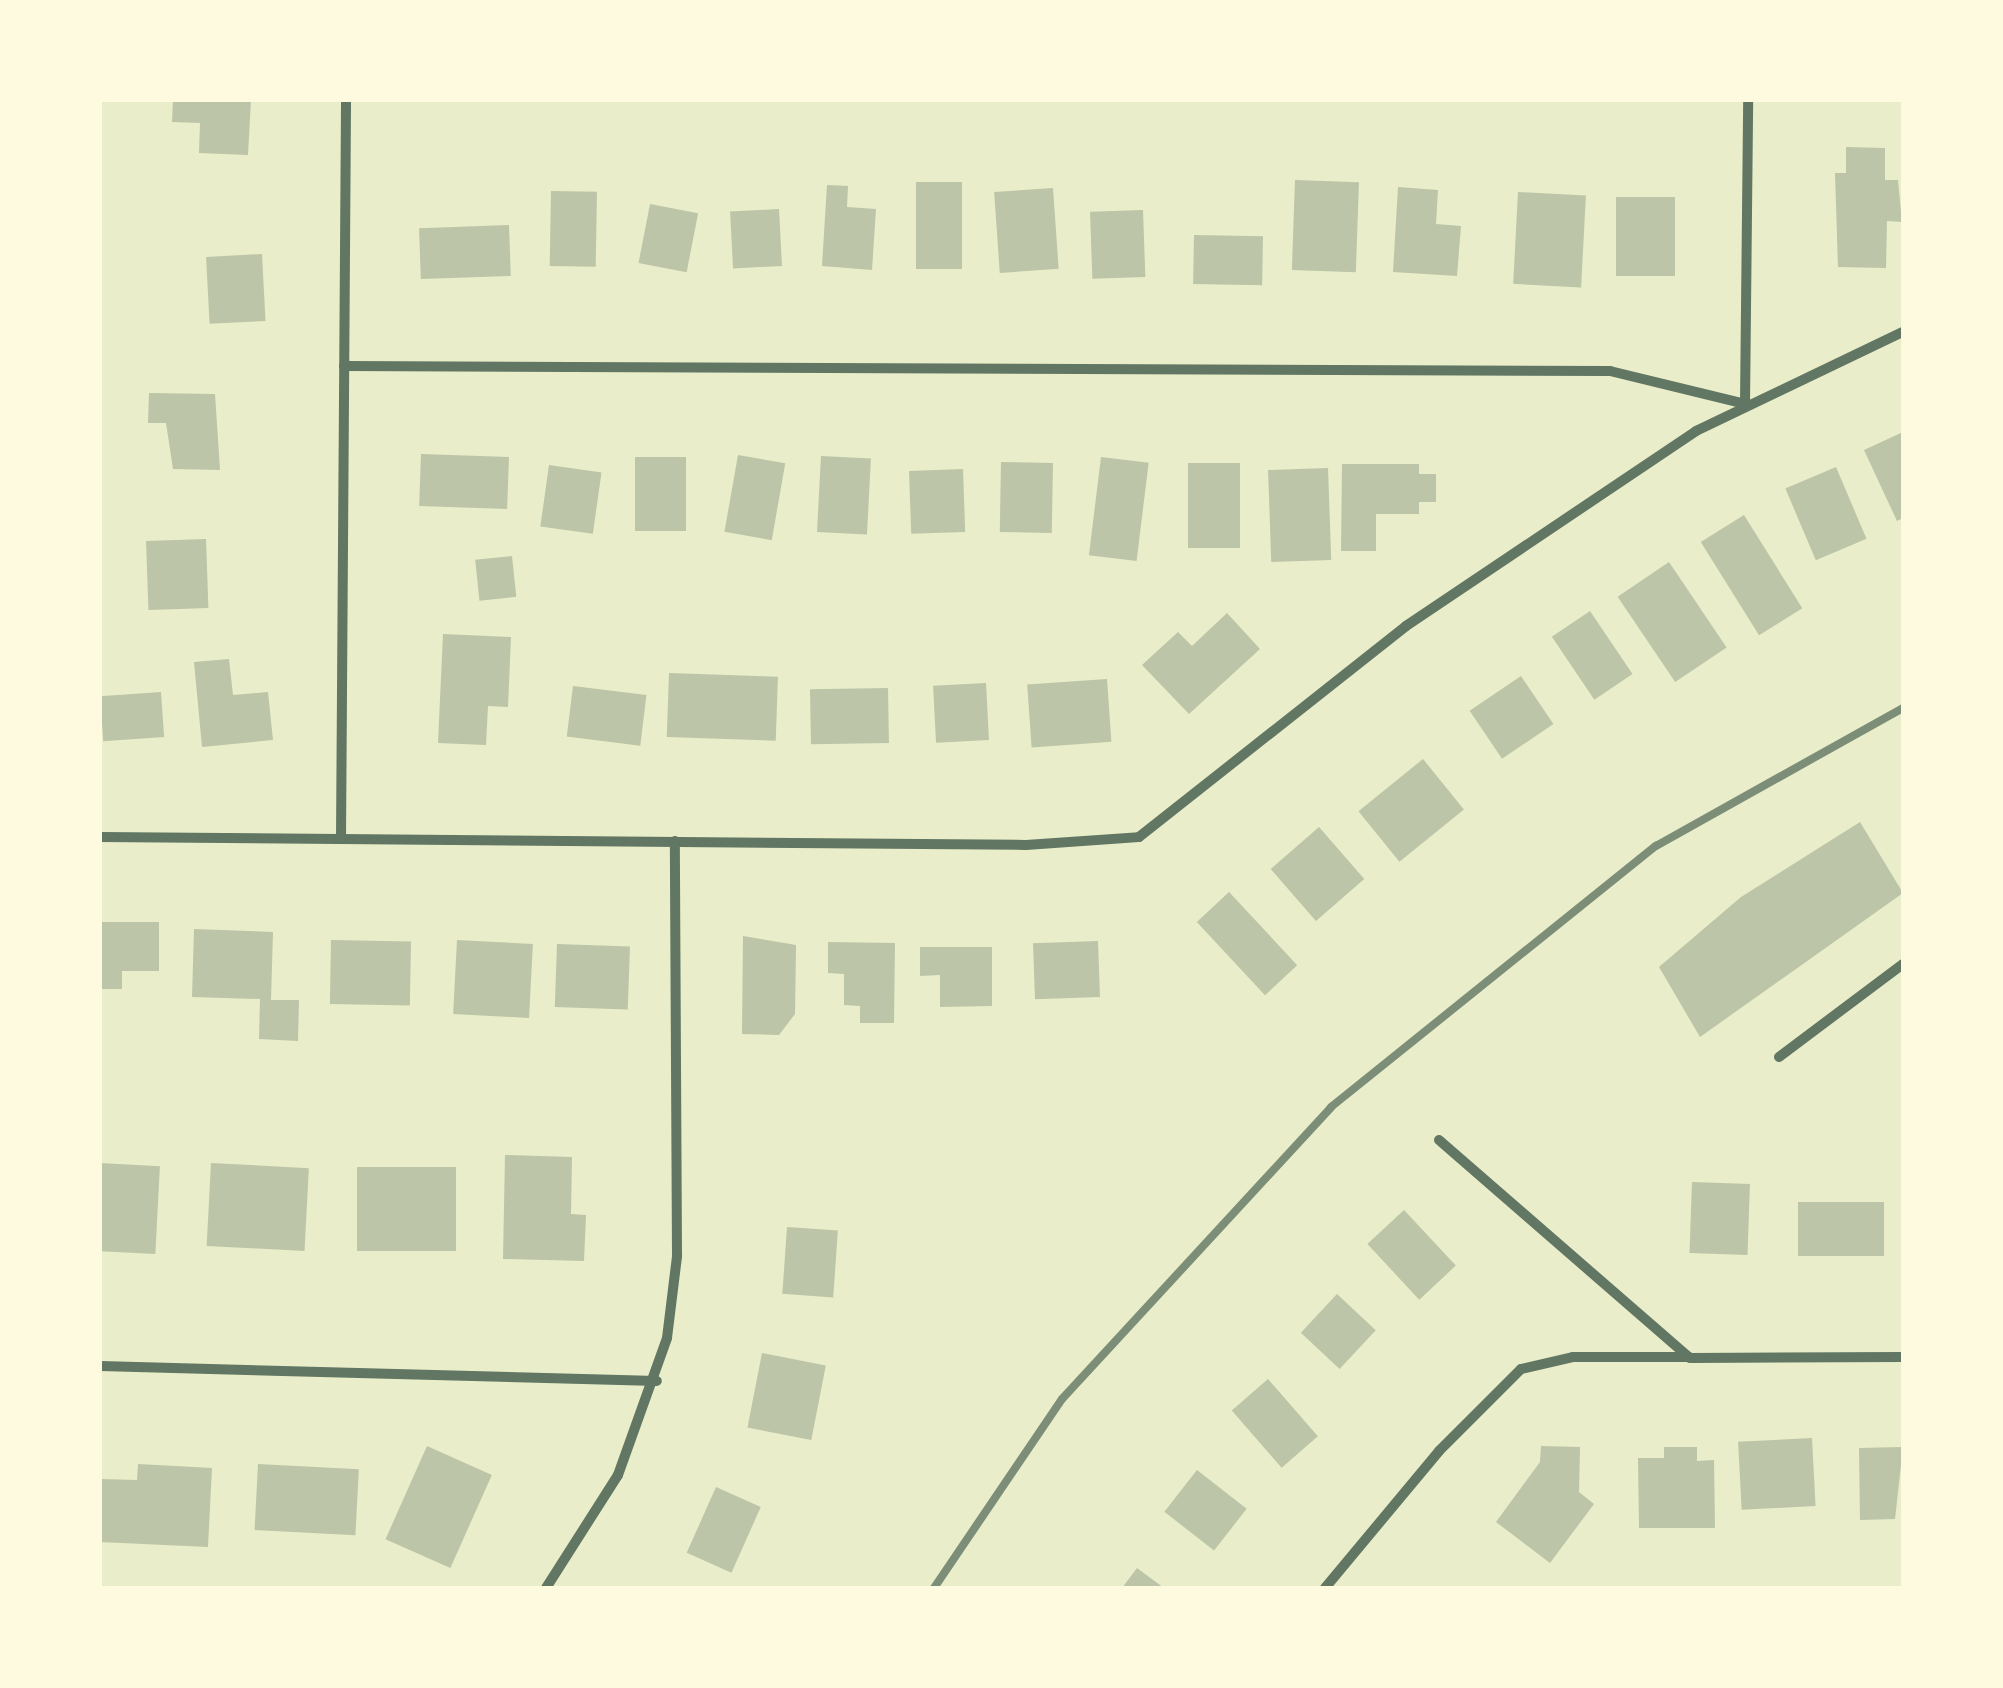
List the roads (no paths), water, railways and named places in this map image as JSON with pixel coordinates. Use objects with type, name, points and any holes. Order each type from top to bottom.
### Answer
[{"type":"street","points":[[340,838],[346,100]]},
{"type":"street","points":[[1745,404],[1748,100]]},
{"type":"street","points":[[100,837],[675,841],[1139,837],[1406,626],[1745,404],[1903,332]]},
{"type":"street","points":[[344,366],[1610,371],[1745,404]]},
{"type":"street","points":[[546,1588],[618,1475],[657,1381],[677,1256],[675,841]]},
{"type":"street","points":[[1780,1056],[1903,964]]},
{"type":"street","points":[[1439,1140],[1690,1358]]},
{"type":"street","points":[[1325,1588],[1522,1370],[1573,1357],[1903,1357]]},
{"type":"street","points":[[100,1366],[657,1381]]},
{"type":"railway","points":[[934,1588],[1062,1399],[1331,1107],[1656,846],[1903,708]]}]
